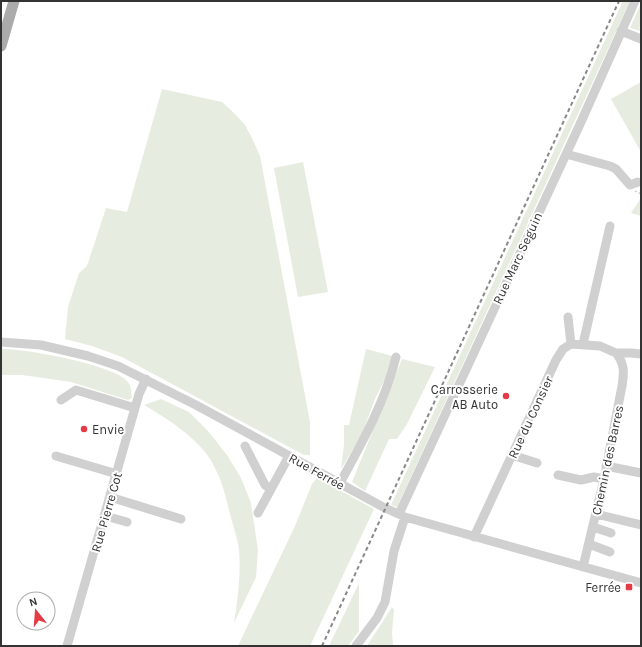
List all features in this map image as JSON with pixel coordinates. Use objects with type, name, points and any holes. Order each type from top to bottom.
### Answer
[{"type":"main road","points":[[1,24],[7,1]]},
{"type":"main road","points":[[1,46],[14,1]]},
{"type":"street","name":"Rue Marc Seguin","points":[[356,646],[377,618],[385,602],[402,516],[635,1]]},
{"type":"street","points":[[621,31],[641,39]]},
{"type":"street","points":[[566,154],[610,166],[616,169],[630,185],[638,182]]},
{"type":"street","points":[[583,344],[610,226]]},
{"type":"street","points":[[568,316],[571,344],[600,346],[616,353],[631,352],[641,354]]},
{"type":"street","name":"Rue Ferrée","points":[[1,342],[41,345],[88,356],[118,366],[146,379],[402,516],[641,583]]},
{"type":"street","name":"Rue du Consier","points":[[474,537],[556,360],[563,349],[571,344]]},
{"type":"street","name":"Chemin des Barres","points":[[583,567],[604,478],[622,386],[624,371],[622,360],[616,353]]},
{"type":"street","points":[[340,483],[366,437],[386,390],[396,357]]},
{"type":"street","name":"Rue Pierre Cot","points":[[67,646],[139,394],[146,379]]},
{"type":"street","points":[[61,400],[76,390],[135,408]]},
{"type":"street","points":[[245,446],[265,485],[271,489]]},
{"type":"street","points":[[512,455],[537,463]]},
{"type":"street","points":[[56,456],[117,474]]},
{"type":"street","points":[[258,513],[289,456]]},
{"type":"street","points":[[606,466],[641,473]]},
{"type":"street","points":[[558,475],[581,480],[594,477],[604,478]]},
{"type":"street","points":[[110,498],[181,519]]},
{"type":"street","points":[[596,514],[641,525]]},
{"type":"street","points":[[105,516],[127,522]]},
{"type":"street","points":[[593,527],[611,533]]},
{"type":"street","points":[[589,544],[610,552]]},
{"type":"shaded area","points":[[623,1],[630,1],[397,507],[391,505]]},
{"type":"shaded area","points":[[641,3],[641,24],[639,28],[641,31],[630,28]]},
{"type":"shaded area","points":[[641,82],[641,152],[611,99]]},
{"type":"shaded area","points":[[162,89],[222,102],[245,125],[260,156],[310,422],[310,455],[304,455],[122,357],[92,346],[65,339],[68,307],[79,273],[87,266],[106,208],[127,212]]},
{"type":"shaded area","points":[[303,162],[328,292],[298,297],[274,168]]},
{"type":"shaded area","points":[[641,198],[641,216],[631,213]]},
{"type":"shaded area","points":[[1,349],[47,354],[105,369],[119,375],[129,383],[132,398],[128,400],[71,382],[22,375],[1,375]]},
{"type":"shaded area","points":[[366,349],[396,357],[375,399],[362,434],[341,469],[344,445],[344,425],[349,425]]},
{"type":"shaded area","points":[[402,359],[435,367],[407,424],[397,439],[389,439],[365,491],[352,482]]},
{"type":"shaded area","points":[[161,399],[189,412],[208,431],[227,455],[241,478],[251,503],[258,550],[256,577],[234,623],[239,586],[239,549],[223,489],[215,469],[202,448],[179,428],[144,405]]},
{"type":"shaded area","points":[[317,478],[374,509],[310,646],[238,646],[295,526],[312,484]]},
{"type":"shaded area","points":[[359,583],[359,631],[348,646],[329,646]]},
{"type":"shaded area","points":[[392,607],[394,610],[392,632],[393,646],[367,646]]},
{"type":"railway","points":[[322,646],[619,1]]},
{"type":"place","name":"Carrosserie AB Auto","points":[[506,396]]},
{"type":"place","name":"Envie","points":[[84,429]]},
{"type":"place","name":"Ferrée","points":[[629,587]]}]
